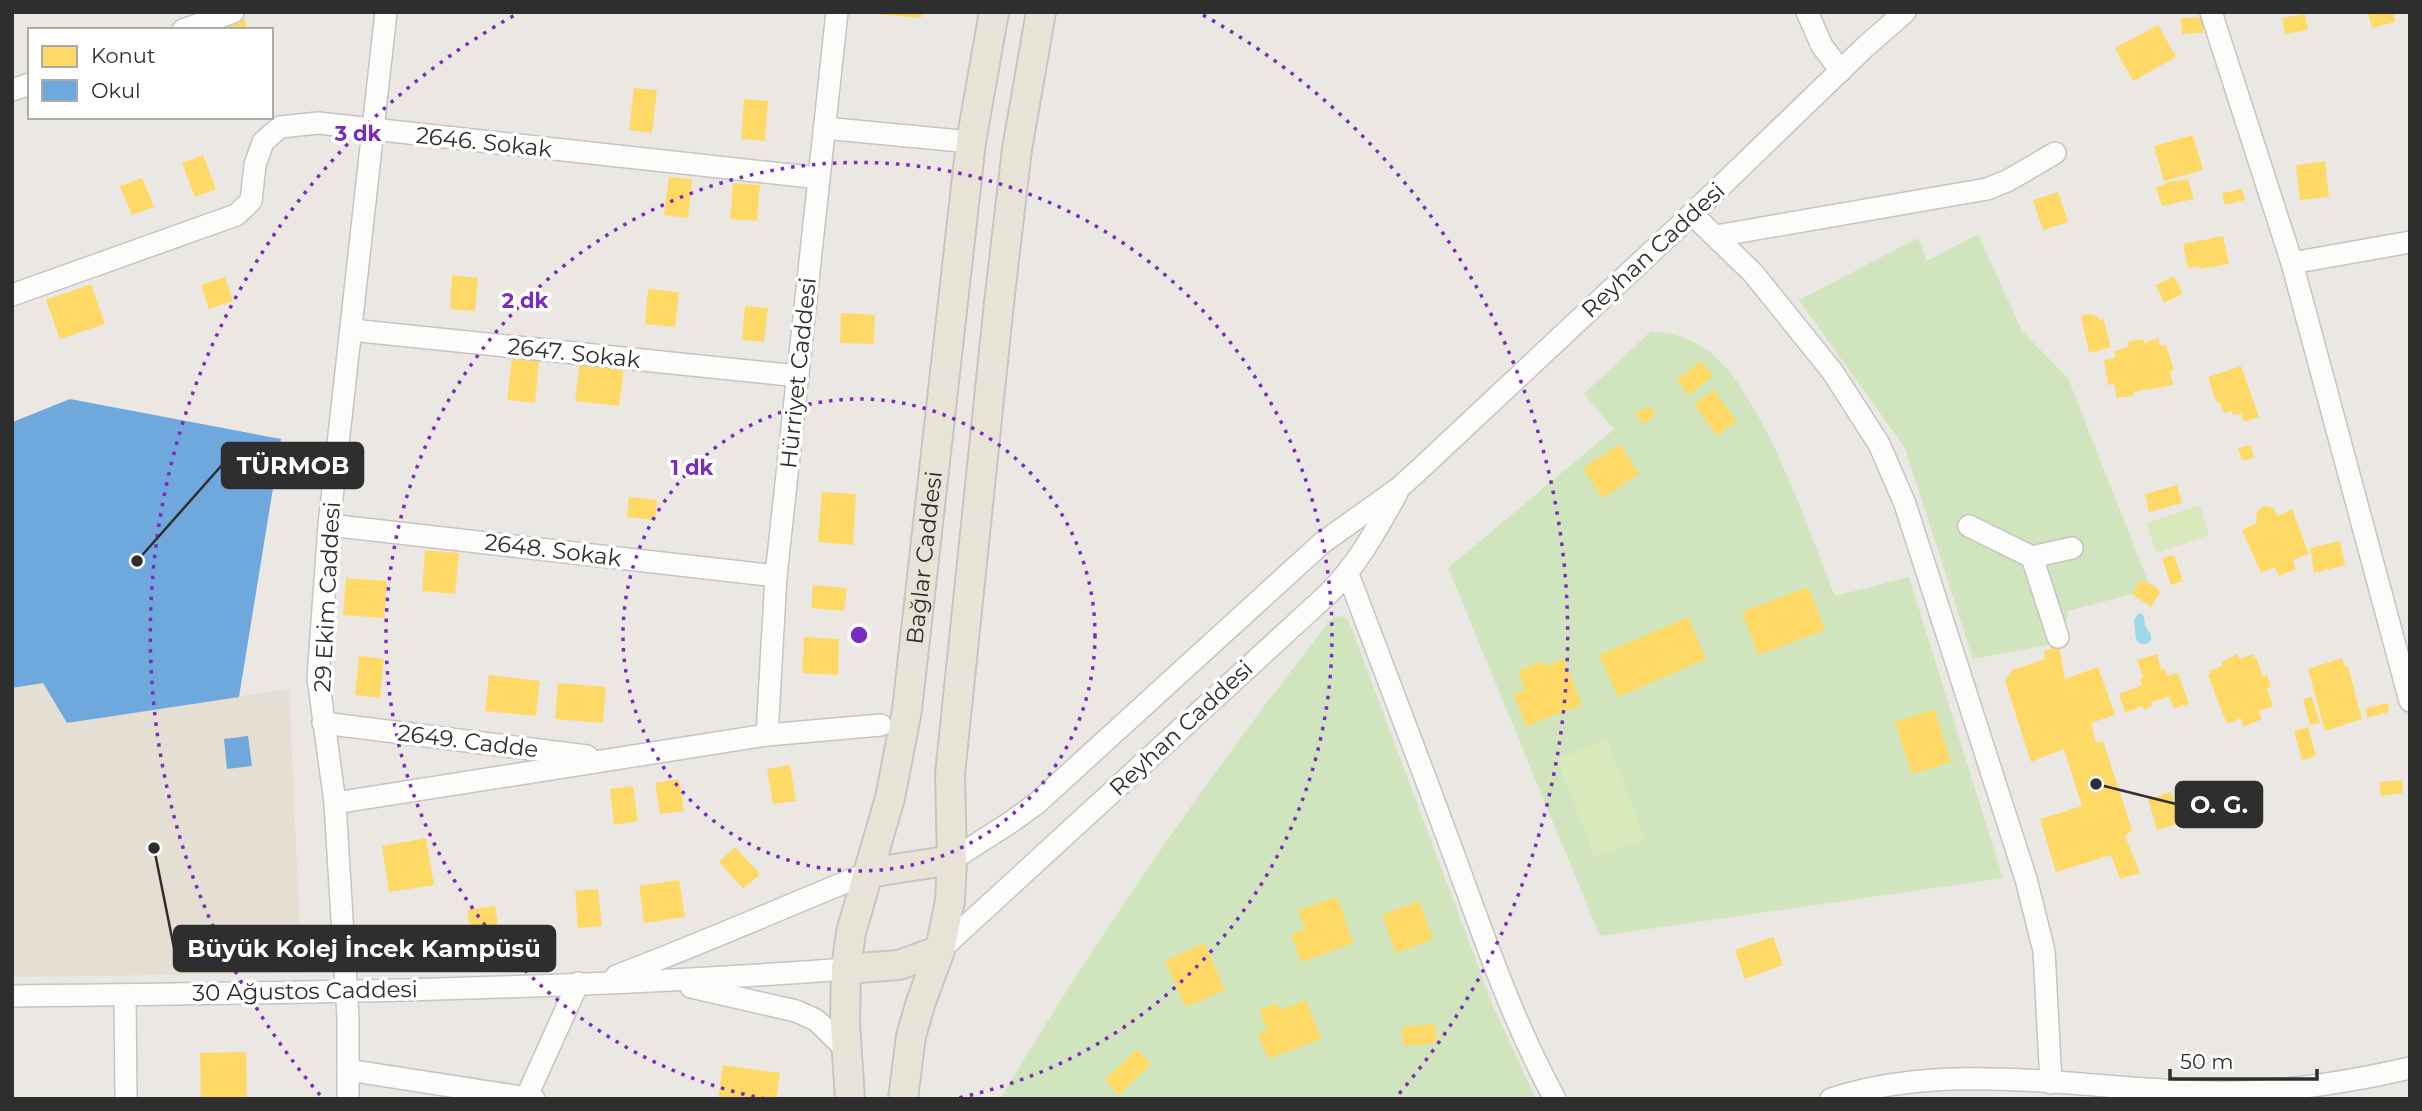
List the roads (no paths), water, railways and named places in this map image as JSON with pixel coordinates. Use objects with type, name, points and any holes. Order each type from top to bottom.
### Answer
[{"type":"main road","name":"Bağlar Caddesi","points":[[850,1099],[846,1049],[846,969],[851,932],[890,798],[907,710],[971,142],[994,12]]},
{"type":"main road","points":[[903,1099],[912,1036],[940,950],[950,901],[950,774],[1017,149],[1041,12]]},
{"type":"main road","points":[[868,873],[952,860]]},
{"type":"main road","points":[[846,969],[899,965],[940,950]]},
{"type":"street","points":[[189,28],[233,12]]},
{"type":"street","name":"29 Ekim Caddesi","points":[[348,1099],[346,992],[335,803],[318,678],[329,524],[386,12]]},
{"type":"street","name":"Hürriyet Caddesi","points":[[767,734],[776,576],[836,12]]},
{"type":"street","points":[[1807,12],[1822,46],[1841,71]]},
{"type":"street","name":"Reyhan Caddesi","points":[[952,860],[1036,804],[1322,543],[1399,488],[1905,12]]},
{"type":"street","points":[[2211,12],[2292,263],[2410,701]]},
{"type":"street","name":"2646. Sokak","points":[[12,295],[236,215],[251,201],[255,165],[263,142],[280,127],[318,123],[819,177]]},
{"type":"street","points":[[824,128],[971,142]]},
{"type":"street","points":[[1716,236],[1964,195],[2009,180],[2055,153]]},
{"type":"street","points":[[1692,214],[1753,273],[1832,371],[1879,444],[1905,504],[2038,925],[2046,972],[2051,1083]]},
{"type":"street","points":[[2292,263],[2410,242]]},
{"type":"street","name":"2647. Sokak","points":[[351,330],[798,376]]},
{"type":"street","name":"Reyhan Caddesi","points":[[940,950],[1348,574],[1362,555],[1399,488]]},
{"type":"street","name":"2648. Sokak","points":[[329,524],[776,576]]},
{"type":"street","points":[[1969,526],[2032,557],[2072,548]]},
{"type":"street","points":[[2032,557],[2058,637]]},
{"type":"street","points":[[1348,574],[1492,964],[1555,1099]]},
{"type":"street","name":"2649. Cadde","points":[[323,723],[614,759]]},
{"type":"street","name":"2649. Cadde","points":[[335,803],[767,734],[881,725]]},
{"type":"street","name":"30 Ağustos Caddesi","points":[[588,983],[678,953],[868,873]]},
{"type":"street","name":"30 Ağustos Caddesi","points":[[12,996],[346,992],[749,976],[846,969]]},
{"type":"street","points":[[658,980],[796,1011],[816,1020],[846,1049]]},
{"type":"street","points":[[348,1070],[530,1098],[588,983]]},
{"type":"street","points":[[125,995],[126,1099]]},
{"type":"street","points":[[1831,1099],[1860,1089],[1938,1080],[2211,1092],[2259,1091],[2331,1084],[2410,1068]]},
{"type":"water","points":[[2139,613],[2144,616],[2145,626],[2151,634],[2151,640],[2147,644],[2140,644],[2136,640],[2134,620]]},
{"type":"place","name":"TÜRMOB","points":[[137,561]]},
{"type":"place","name":"O. G.","points":[[2096,784]]},
{"type":"place","name":"Büyük Kolej İncek Kampüsü","points":[[154,848]]}]
